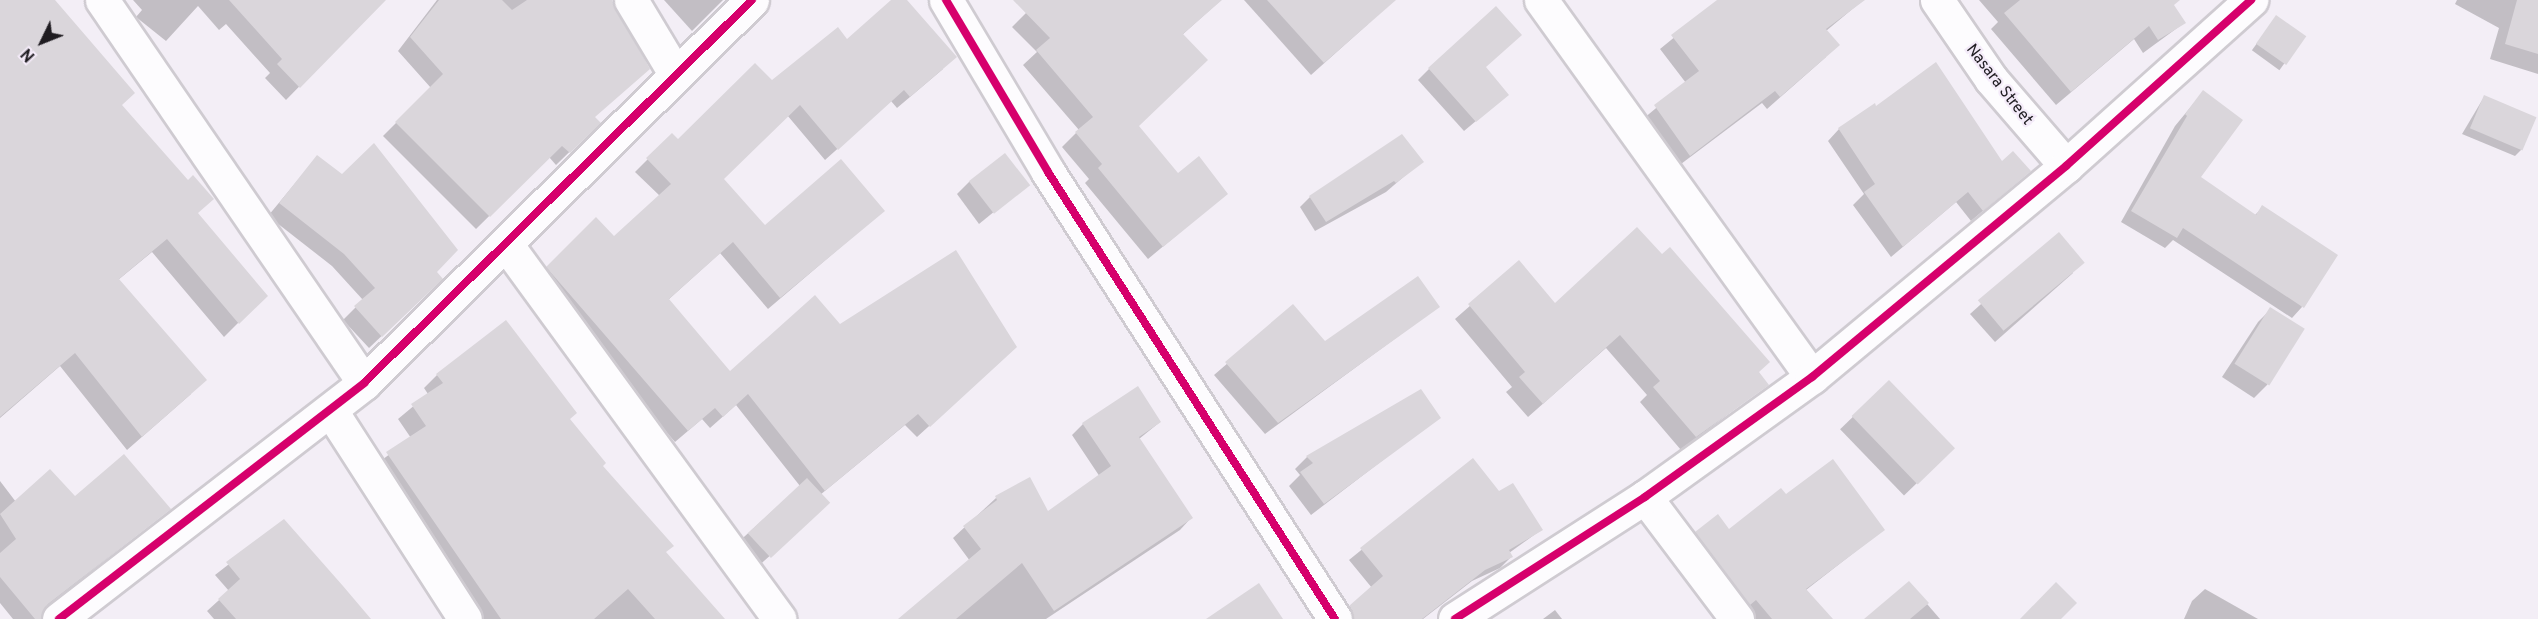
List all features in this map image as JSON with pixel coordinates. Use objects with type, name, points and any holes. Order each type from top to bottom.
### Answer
[{"type":"street","points":[[102,0],[364,383]]},
{"type":"street","points":[[631,0],[676,75]]},
{"type":"street","points":[[59,619],[331,411],[364,383],[752,0]]},
{"type":"street","points":[[946,0],[1048,172],[1335,619]]},
{"type":"street","points":[[1541,0],[1812,377]]},
{"type":"street","name":"Nasara Street","points":[[1937,0],[1991,79],[2066,166]]},
{"type":"street","points":[[1455,619],[1645,497],[1812,377],[2066,166],[2251,0]]},
{"type":"street","points":[[506,244],[779,619]]},
{"type":"street","points":[[331,411],[465,619]]},
{"type":"street","points":[[1645,497],[1737,619]]},
{"type":"building","points":[[0,0],[55,0],[135,93],[122,105],[188,180],[193,175],[214,199],[198,213],[268,296],[239,324],[167,239],[119,279],[207,380],[142,437],[75,353],[0,417]]},
{"type":"building","points":[[229,0],[386,0],[300,88],[277,64],[282,59]]},
{"type":"building","points":[[439,0],[502,0],[512,10],[527,0],[612,0],[650,69],[595,117],[601,123],[570,153],[562,146],[490,217],[395,122],[443,74],[410,37]]},
{"type":"building","points":[[891,0],[907,0],[957,57],[910,97],[904,90],[838,150],[800,105],[724,179],[765,225],[841,159],[885,211],[780,298],[733,242],[669,299],[730,371],[815,295],[840,324],[956,250],[1017,347],[930,427],[918,414],[825,491],[748,394],[723,417],[715,408],[688,431],[546,267],[596,217],[614,236],[671,184],[646,158],[672,133],[678,139],[755,63],[772,80],[838,27],[847,39]]},
{"type":"building","points":[[1013,0],[1222,0],[1183,34],[1208,60],[1139,126],[1178,173],[1199,156],[1228,194],[1163,247],[1098,168],[1102,164],[1075,132],[1093,117],[1036,50],[1050,38]]},
{"type":"building","points":[[1267,0],[1396,0],[1324,63]]},
{"type":"building","points":[[1717,0],[1865,0],[1826,29],[1840,45],[1780,97],[1775,91],[1690,156],[1654,105],[1699,71],[1671,35]]},
{"type":"building","points":[[2020,0],[2180,0],[2174,5],[2186,23],[2158,40],[2149,26],[2071,92],[2004,13]]},
{"type":"building","points":[[2517,0],[2538,0],[2538,54],[2505,44]]},
{"type":"building","points":[[1496,6],[1522,35],[1486,67],[1509,95],[1476,122],[1428,68]]},
{"type":"building","points":[[2276,15],[2306,36],[2286,65],[2256,44]]},
{"type":"building","points":[[1936,62],[2002,161],[2013,151],[2031,171],[1983,211],[1968,192],[1903,247],[1864,192],[1875,184],[1838,128],[1875,103],[1876,106]]},
{"type":"building","points":[[2203,90],[2243,120],[2201,177],[2256,215],[2262,205],[2338,255],[2304,308],[2183,228],[2177,238],[2131,211],[2187,116],[2185,114]]},
{"type":"building","points":[[2484,95],[2536,117],[2522,150],[2470,128]]},
{"type":"building","points":[[1402,134],[1424,162],[1396,183],[1394,181],[1326,222],[1309,196]]},
{"type":"building","points":[[374,143],[458,250],[437,272],[443,279],[382,337],[354,306],[375,288],[344,254],[279,203],[317,155],[342,174]]},
{"type":"building","points":[[1005,153],[1030,185],[994,214],[969,181]]},
{"type":"building","points":[[1637,227],[1662,254],[1670,247],[1770,362],[1759,372],[1769,385],[1696,437],[1653,387],[1660,381],[1620,335],[1543,404],[1519,377],[1525,372],[1468,304],[1519,260],[1555,303]]},
{"type":"building","points":[[2059,232],[2085,263],[2004,331],[1978,300]]},
{"type":"building","points":[[1418,276],[1440,307],[1278,423],[1225,362],[1293,304],[1325,341]]},
{"type":"building","points":[[2270,307],[2305,329],[2269,386],[2234,364]]},
{"type":"building","points":[[506,320],[577,413],[570,419],[606,463],[603,466],[674,546],[666,552],[725,619],[655,619],[628,589],[594,619],[501,619],[386,452],[426,426],[411,404],[443,383],[436,374]]},
{"type":"building","points":[[1889,380],[1955,448],[1918,484],[1852,416]]},
{"type":"building","points":[[1138,386],[1161,422],[1139,437],[1193,518],[1054,611],[1022,563],[956,619],[898,619],[981,549],[963,526],[997,500],[995,496],[1030,477],[1048,511],[1111,466],[1082,423]]},
{"type":"building","points":[[1421,389],[1441,418],[1324,504],[1300,472],[1313,463],[1306,456]]},
{"type":"building","points":[[124,454],[171,509],[48,604],[41,619],[35,619],[0,577],[0,553],[16,539],[0,514],[50,469],[75,496]]},
{"type":"building","points":[[1473,458],[1499,491],[1513,483],[1543,530],[1509,550],[1513,557],[1485,570],[1422,619],[1354,619],[1349,606],[1383,576],[1360,548]]},
{"type":"building","points":[[1833,459],[1885,530],[1806,589],[1833,619],[1772,619],[1756,600],[1750,605],[1695,532],[1718,514],[1729,529],[1781,488],[1786,494]]},
{"type":"building","points":[[807,478],[830,503],[771,558],[748,533]]},
{"type":"building","points":[[284,519],[371,619],[236,619],[218,599],[240,579],[226,562]]},
{"type":"building","points":[[1909,581],[1929,603],[1910,619],[1864,619]]},
{"type":"building","points":[[2056,582],[2077,603],[2061,619],[2020,619]]},
{"type":"building","points":[[1259,583],[1283,619],[1206,619]]},
{"type":"cycle path","points":[[59,619],[364,383],[752,0]]},
{"type":"cycle path","points":[[946,0],[1048,172],[1335,619]]},
{"type":"cycle path","points":[[1455,619],[1645,497],[1812,377],[2066,166],[2251,0]]}]
